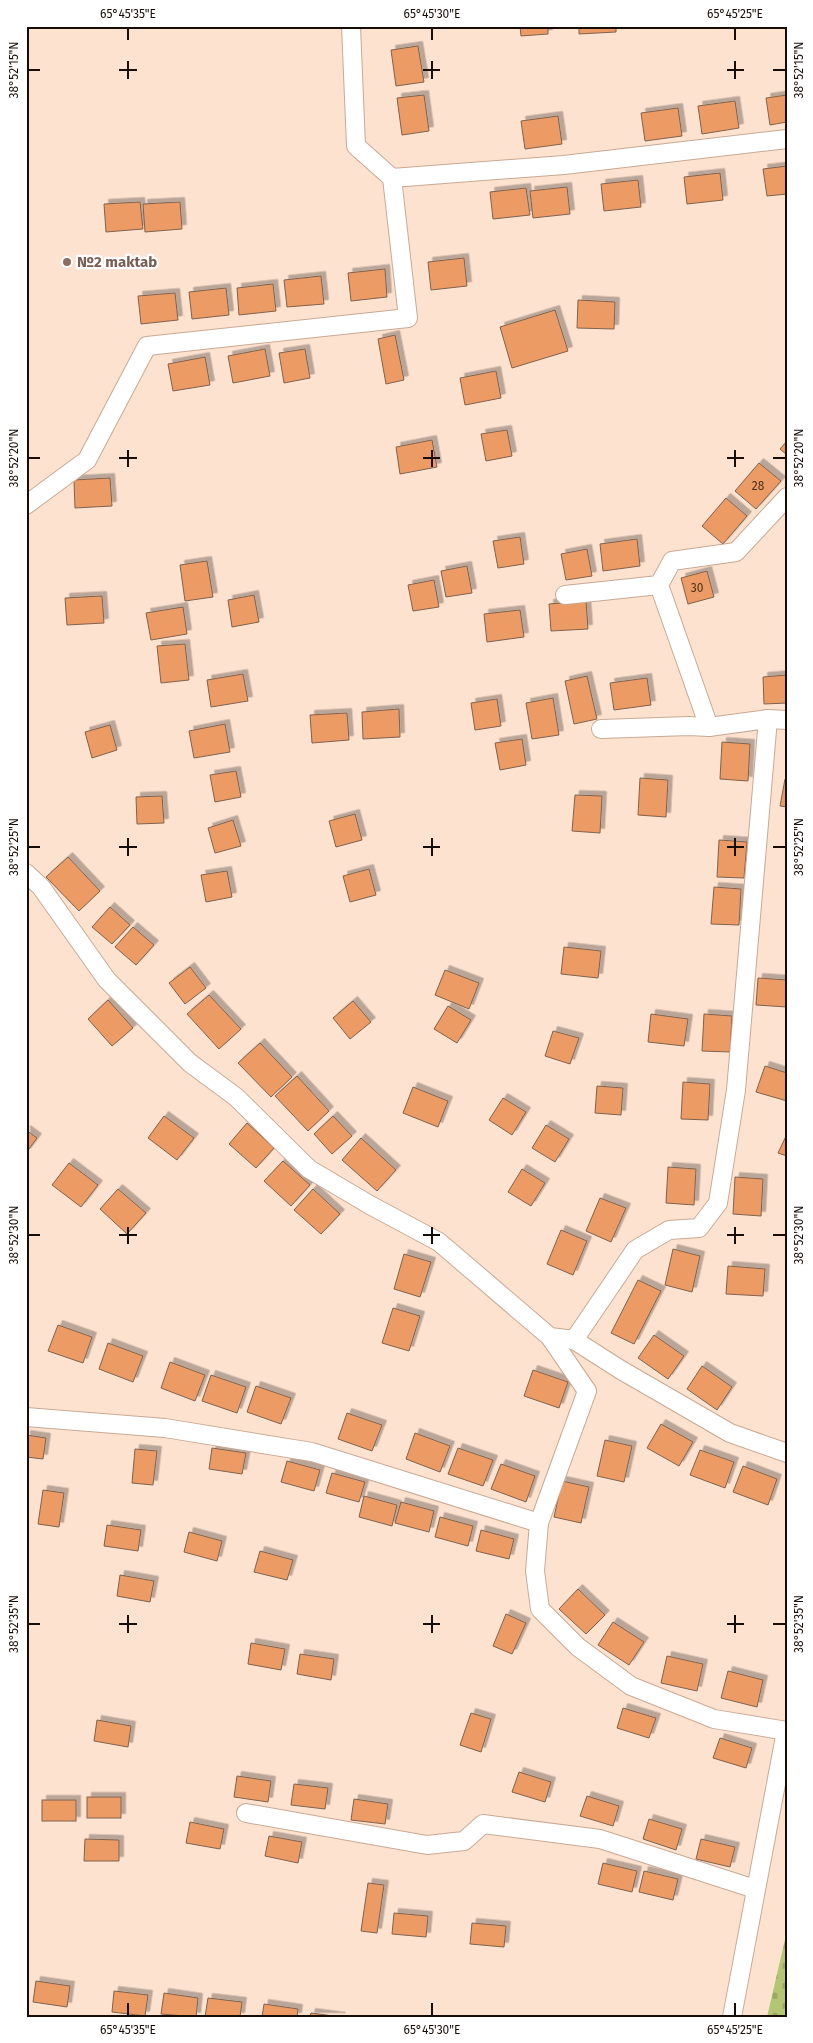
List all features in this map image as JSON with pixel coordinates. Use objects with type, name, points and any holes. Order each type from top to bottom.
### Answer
[{"type":"street","points":[[26,505],[87,460],[147,346],[408,318],[392,178],[356,146],[351,26]]},
{"type":"street","points":[[392,178],[564,165],[787,139]]},
{"type":"street","points":[[709,727],[659,585],[672,561],[736,552],[787,497]]},
{"type":"street","points":[[565,595],[659,585]]},
{"type":"street","points":[[574,1340],[635,1250],[669,1230],[698,1228],[718,1203],[736,1090],[768,718]]},
{"type":"street","points":[[601,729],[709,727],[768,718],[787,720]]},
{"type":"street","points":[[26,873],[41,887],[107,980],[190,1063],[236,1097],[309,1168],[370,1205],[439,1242],[550,1337],[588,1391],[539,1523],[536,1571],[540,1609],[578,1647],[630,1686],[714,1719],[786,1731],[732,2017]]},
{"type":"street","points":[[550,1337],[574,1340],[621,1370],[730,1432],[787,1453]]},
{"type":"street","points":[[26,1417],[165,1428],[312,1452],[539,1523]]},
{"type":"street","points":[[246,1813],[427,1845],[464,1841],[483,1824],[600,1839],[755,1889]]},
{"type":"green space","points":[[787,1931],[787,2017],[767,2017]]},
{"type":"building","points":[[520,26],[548,26],[548,34],[521,36]]},
{"type":"building","points":[[579,26],[616,26],[616,32],[579,34]]},
{"type":"building","points":[[418,46],[424,82],[396,86],[391,50]]},
{"type":"building","points":[[424,95],[429,131],[402,135],[397,98]]},
{"type":"building","points":[[787,95],[787,122],[770,125],[766,98]]},
{"type":"building","points":[[735,101],[739,128],[702,134],[698,106]]},
{"type":"building","points":[[678,108],[682,136],[645,141],[641,113]]},
{"type":"building","points":[[558,116],[562,144],[525,149],[521,121]]},
{"type":"building","points":[[787,166],[787,194],[767,196],[763,169]]},
{"type":"building","points":[[720,173],[723,200],[687,204],[684,177]]},
{"type":"building","points":[[638,180],[641,207],[604,211],[601,184]]},
{"type":"building","points":[[567,187],[570,214],[533,218],[530,191]]},
{"type":"building","points":[[526,188],[530,215],[493,219],[490,192]]},
{"type":"building","points":[[140,202],[143,229],[106,232],[104,204]]},
{"type":"building","points":[[180,202],[182,229],[145,232],[143,204]]},
{"type":"building","points":[[464,258],[467,286],[431,290],[428,262]]},
{"type":"building","points":[[385,269],[387,297],[351,301],[348,273]]},
{"type":"building","points":[[321,276],[324,304],[287,307],[284,280]]},
{"type":"building","points":[[273,284],[276,311],[239,315],[237,288]]},
{"type":"building","points":[[226,288],[229,315],[192,319],[189,292]]},
{"type":"building","points":[[175,293],[178,320],[141,324],[138,296]]},
{"type":"building","points":[[578,300],[615,302],[614,329],[577,328]]},
{"type":"building","points":[[555,310],[568,351],[512,368],[500,327]]},
{"type":"building","points":[[395,335],[404,380],[386,384],[378,339]]},
{"type":"building","points":[[265,349],[270,376],[233,383],[228,356]]},
{"type":"building","points":[[305,349],[310,378],[284,383],[279,353]]},
{"type":"building","points":[[205,357],[210,385],[173,391],[168,364]]},
{"type":"building","points":[[496,371],[501,398],[465,405],[460,378]]},
{"type":"building","points":[[507,430],[512,456],[486,461],[481,434]]},
{"type":"building","points":[[432,440],[437,467],[400,474],[396,447]]},
{"type":"building","points":[[787,441],[787,455],[780,449]]},
{"type":"building","points":[[759,463],[781,481],[756,509],[735,491]]},
{"type":"building","points":[[110,478],[112,506],[75,508],[74,480]]},
{"type":"building","points":[[726,498],[747,516],[723,544],[702,526]]},
{"type":"building","points":[[520,537],[524,564],[498,568],[493,541]]},
{"type":"building","points":[[637,539],[640,566],[603,571],[600,544]]},
{"type":"building","points":[[587,549],[592,576],[566,580],[561,554]]},
{"type":"building","points":[[207,561],[213,597],[185,601],[180,565]]},
{"type":"building","points":[[467,566],[472,593],[446,597],[441,571]]},
{"type":"building","points":[[707,571],[714,597],[688,604],[681,578]]},
{"type":"building","points":[[434,580],[439,607],[413,611],[408,585]]},
{"type":"building","points":[[254,595],[259,622],[232,627],[228,600]]},
{"type":"building","points":[[102,596],[104,623],[67,625],[65,598]]},
{"type":"building","points":[[586,601],[588,629],[551,631],[549,604]]},
{"type":"building","points":[[183,607],[187,634],[151,640],[146,613]]},
{"type":"building","points":[[520,610],[524,637],[487,642],[484,614]]},
{"type":"building","points":[[185,644],[189,680],[161,683],[157,646]]},
{"type":"building","points":[[243,674],[248,701],[211,707],[207,680]]},
{"type":"building","points":[[787,675],[787,703],[764,704],[763,677]]},
{"type":"building","points":[[587,676],[597,719],[574,724],[565,681]]},
{"type":"building","points":[[647,678],[651,705],[614,710],[610,683]]},
{"type":"building","points":[[553,698],[559,735],[532,739],[526,703]]},
{"type":"building","points":[[497,699],[501,726],[475,730],[471,703]]},
{"type":"building","points":[[399,709],[400,737],[363,739],[362,712]]},
{"type":"building","points":[[347,713],[349,740],[312,743],[310,715]]},
{"type":"building","points":[[225,724],[230,752],[194,758],[189,731]]},
{"type":"building","points":[[110,725],[117,750],[92,758],[85,732]]},
{"type":"building","points":[[522,739],[526,765],[500,770],[495,743]]},
{"type":"building","points":[[722,742],[750,744],[748,781],[720,779]]},
{"type":"building","points":[[236,771],[241,797],[215,802],[210,775]]},
{"type":"building","points":[[640,778],[668,780],[666,817],[638,815]]},
{"type":"building","points":[[785,779],[787,779],[787,807],[780,806]]},
{"type":"building","points":[[575,795],[602,796],[600,833],[572,831]]},
{"type":"building","points":[[162,796],[164,823],[137,824],[136,797]]},
{"type":"building","points":[[355,814],[362,840],[336,847],[329,821]]},
{"type":"building","points":[[233,820],[241,846],[215,853],[208,828]]},
{"type":"building","points":[[719,840],[747,842],[744,878],[717,877]]},
{"type":"building","points":[[68,857],[100,891],[79,911],[46,877]]},
{"type":"building","points":[[369,869],[376,895],[350,902],[343,876]]},
{"type":"building","points":[[227,871],[232,897],[206,902],[201,875]]},
{"type":"building","points":[[714,887],[741,889],[739,925],[711,924]]},
{"type":"building","points":[[110,907],[130,925],[112,944],[92,927]]},
{"type":"building","points":[[133,927],[154,945],[136,965],[115,947]]},
{"type":"building","points":[[564,947],[601,951],[598,978],[561,974]]},
{"type":"building","points":[[190,967],[206,988],[185,1004],[169,983]]},
{"type":"building","points":[[445,970],[479,983],[469,1009],[435,995]]},
{"type":"building","points":[[758,978],[787,980],[787,1007],[756,1005]]},
{"type":"building","points":[[209,995],[241,1029],[219,1049],[187,1014]]},
{"type":"building","points":[[108,1000],[133,1028],[112,1046],[88,1019]]},
{"type":"building","points":[[353,1001],[371,1022],[350,1039],[333,1018]]},
{"type":"building","points":[[448,1006],[471,1020],[457,1043],[434,1029]]},
{"type":"building","points":[[651,1014],[688,1019],[684,1046],[648,1042]]},
{"type":"building","points":[[704,1014],[732,1016],[730,1052],[702,1051]]},
{"type":"building","points":[[553,1031],[579,1038],[570,1064],[545,1056]]},
{"type":"building","points":[[260,1043],[292,1077],[271,1097],[238,1063]]},
{"type":"building","points":[[765,1066],[787,1073],[787,1101],[756,1092]]},
{"type":"building","points":[[297,1076],[329,1111],[308,1131],[275,1096]]},
{"type":"building","points":[[683,1082],[710,1084],[708,1120],[681,1119]]},
{"type":"building","points":[[597,1086],[623,1088],[621,1115],[595,1113]]},
{"type":"building","points":[[413,1087],[448,1101],[438,1127],[403,1113]]},
{"type":"building","points":[[503,1098],[526,1112],[512,1135],[489,1120]]},
{"type":"building","points":[[164,1116],[194,1138],[177,1160],[148,1138]]},
{"type":"building","points":[[333,1116],[352,1136],[332,1154],[314,1134]]},
{"type":"building","points":[[247,1123],[274,1148],[256,1168],[229,1144]]},
{"type":"building","points":[[546,1125],[569,1139],[555,1162],[532,1148]]},
{"type":"building","points":[[26,1130],[37,1138],[26,1153]]},
{"type":"building","points":[[787,1134],[787,1156],[778,1153]]},
{"type":"building","points":[[361,1138],[396,1170],[377,1191],[342,1160]]},
{"type":"building","points":[[283,1161],[310,1185],[291,1206],[264,1181]]},
{"type":"building","points":[[69,1163],[98,1185],[81,1207],[52,1185]]},
{"type":"building","points":[[668,1167],[696,1169],[694,1205],[666,1203]]},
{"type":"building","points":[[522,1169],[545,1183],[531,1206],[508,1192]]},
{"type":"building","points":[[735,1177],[763,1179],[761,1216],[733,1214]]},
{"type":"building","points":[[118,1189],[146,1213],[127,1234],[100,1209]]},
{"type":"building","points":[[313,1189],[340,1214],[321,1234],[294,1210]]},
{"type":"building","points":[[600,1198],[626,1208],[611,1242],[586,1231]]},
{"type":"building","points":[[561,1230],[587,1241],[573,1275],[547,1264]]},
{"type":"building","points":[[673,1249],[700,1256],[692,1292],[665,1285]]},
{"type":"building","points":[[404,1254],[431,1262],[420,1297],[394,1289]]},
{"type":"building","points":[[728,1266],[765,1269],[763,1296],[726,1294]]},
{"type":"building","points":[[638,1280],[661,1291],[634,1344],[611,1333]]},
{"type":"building","points":[[393,1308],[420,1316],[409,1351],[382,1343]]},
{"type":"building","points":[[58,1325],[92,1337],[83,1363],[48,1351]]},
{"type":"building","points":[[654,1335],[684,1356],[668,1379],[638,1358]]},
{"type":"building","points":[[108,1343],[143,1356],[133,1382],[99,1369]]},
{"type":"building","points":[[170,1362],[205,1375],[195,1401],[161,1388]]},
{"type":"building","points":[[702,1366],[732,1387],[717,1410],[687,1389]]},
{"type":"building","points":[[533,1370],[568,1382],[559,1408],[524,1396]]},
{"type":"building","points":[[211,1375],[246,1387],[237,1413],[202,1401]]},
{"type":"building","points":[[256,1386],[291,1398],[281,1424],[247,1412]]},
{"type":"building","points":[[347,1413],[382,1425],[372,1451],[338,1439]]},
{"type":"building","points":[[661,1424],[693,1442],[679,1466],[647,1448]]},
{"type":"building","points":[[415,1433],[450,1446],[440,1472],[406,1459]]},
{"type":"building","points":[[26,1435],[46,1438],[43,1459],[26,1457]]},
{"type":"building","points":[[605,1440],[632,1446],[624,1482],[597,1476]]},
{"type":"building","points":[[212,1448],[246,1453],[242,1474],[209,1469]]},
{"type":"building","points":[[458,1448],[493,1460],[483,1486],[448,1474]]},
{"type":"building","points":[[135,1449],[157,1451],[153,1485],[132,1483]]},
{"type":"building","points":[[700,1450],[734,1462],[725,1488],[690,1475]]},
{"type":"building","points":[[287,1461],[320,1470],[314,1491],[281,1482]]},
{"type":"building","points":[[501,1464],[535,1476],[526,1502],[491,1489]]},
{"type":"building","points":[[743,1466],[777,1479],[768,1505],[733,1492]]},
{"type":"building","points":[[332,1473],[365,1482],[359,1502],[326,1493]]},
{"type":"building","points":[[562,1481],[589,1487],[581,1523],[554,1517]]},
{"type":"building","points":[[43,1490],[64,1493],[59,1527],[38,1524]]},
{"type":"building","points":[[364,1496],[397,1505],[392,1526],[359,1517]]},
{"type":"building","points":[[401,1502],[434,1511],[429,1532],[395,1523]]},
{"type":"building","points":[[440,1517],[473,1526],[468,1546],[435,1537]]},
{"type":"building","points":[[107,1525],[141,1530],[138,1551],[104,1546]]},
{"type":"building","points":[[481,1530],[514,1539],[509,1559],[476,1551]]},
{"type":"building","points":[[189,1532],[222,1541],[217,1561],[184,1552]]},
{"type":"building","points":[[260,1551],[293,1560],[287,1580],[254,1572]]},
{"type":"building","points":[[120,1575],[154,1581],[150,1602],[117,1596]]},
{"type":"building","points":[[578,1589],[605,1615],[586,1634],[559,1609]]},
{"type":"building","points":[[506,1614],[526,1623],[512,1654],[493,1646]]},
{"type":"building","points":[[613,1622],[644,1642],[629,1665],[598,1645]]},
{"type":"building","points":[[251,1643],[285,1649],[281,1670],[248,1664]]},
{"type":"building","points":[[300,1654],[334,1659],[331,1680],[297,1674]]},
{"type":"building","points":[[667,1656],[703,1664],[697,1691],[661,1683]]},
{"type":"building","points":[[728,1671],[763,1680],[757,1707],[721,1698]]},
{"type":"building","points":[[623,1708],[656,1718],[649,1738],[617,1728]]},
{"type":"building","points":[[471,1713],[491,1719],[481,1752],[460,1745]]},
{"type":"building","points":[[97,1720],[131,1726],[128,1747],[94,1741]]},
{"type":"building","points":[[720,1738],[752,1748],[746,1768],[713,1758]]},
{"type":"building","points":[[519,1772],[551,1782],[545,1802],[512,1792]]},
{"type":"building","points":[[237,1776],[271,1781],[268,1802],[234,1797]]},
{"type":"building","points":[[294,1784],[328,1788],[325,1809],[291,1805]]},
{"type":"building","points":[[587,1796],[619,1806],[613,1826],[580,1816]]},
{"type":"building","points":[[87,1797],[121,1797],[121,1818],[87,1818]]},
{"type":"building","points":[[354,1799],[388,1804],[385,1824],[351,1820]]},
{"type":"building","points":[[42,1800],[76,1800],[76,1821],[42,1821]]},
{"type":"building","points":[[649,1819],[682,1829],[676,1850],[643,1839]]},
{"type":"building","points":[[190,1822],[224,1829],[220,1849],[186,1843]]},
{"type":"building","points":[[269,1836],[302,1842],[298,1863],[265,1856]]},
{"type":"building","points":[[85,1839],[119,1840],[119,1861],[84,1861]]},
{"type":"building","points":[[701,1839],[735,1847],[730,1867],[696,1859]]},
{"type":"building","points":[[603,1863],[637,1871],[632,1892],[598,1884]]},
{"type":"building","points":[[644,1871],[678,1879],[673,1900],[639,1892]]},
{"type":"building","points":[[368,1883],[384,1885],[377,1933],[361,1931]]},
{"type":"building","points":[[394,1913],[428,1916],[426,1937],[392,1934]]},
{"type":"building","points":[[472,1923],[506,1926],[504,1947],[470,1944]]},
{"type":"building","points":[[36,1981],[70,1986],[67,2007],[33,2002]]},
{"type":"building","points":[[114,1991],[148,1995],[145,2016],[112,2012]]},
{"type":"building","points":[[164,1993],[198,1998],[196,2017],[161,2014]]},
{"type":"building","points":[[208,1998],[242,2002],[240,2017],[205,2017]]},
{"type":"building","points":[[264,2004],[298,2009],[297,2017],[262,2017]]},
{"type":"building","points":[[311,2013],[341,2017],[310,2017]]},
{"type":"place","name":"№2 maktab","points":[[67,262]]}]
